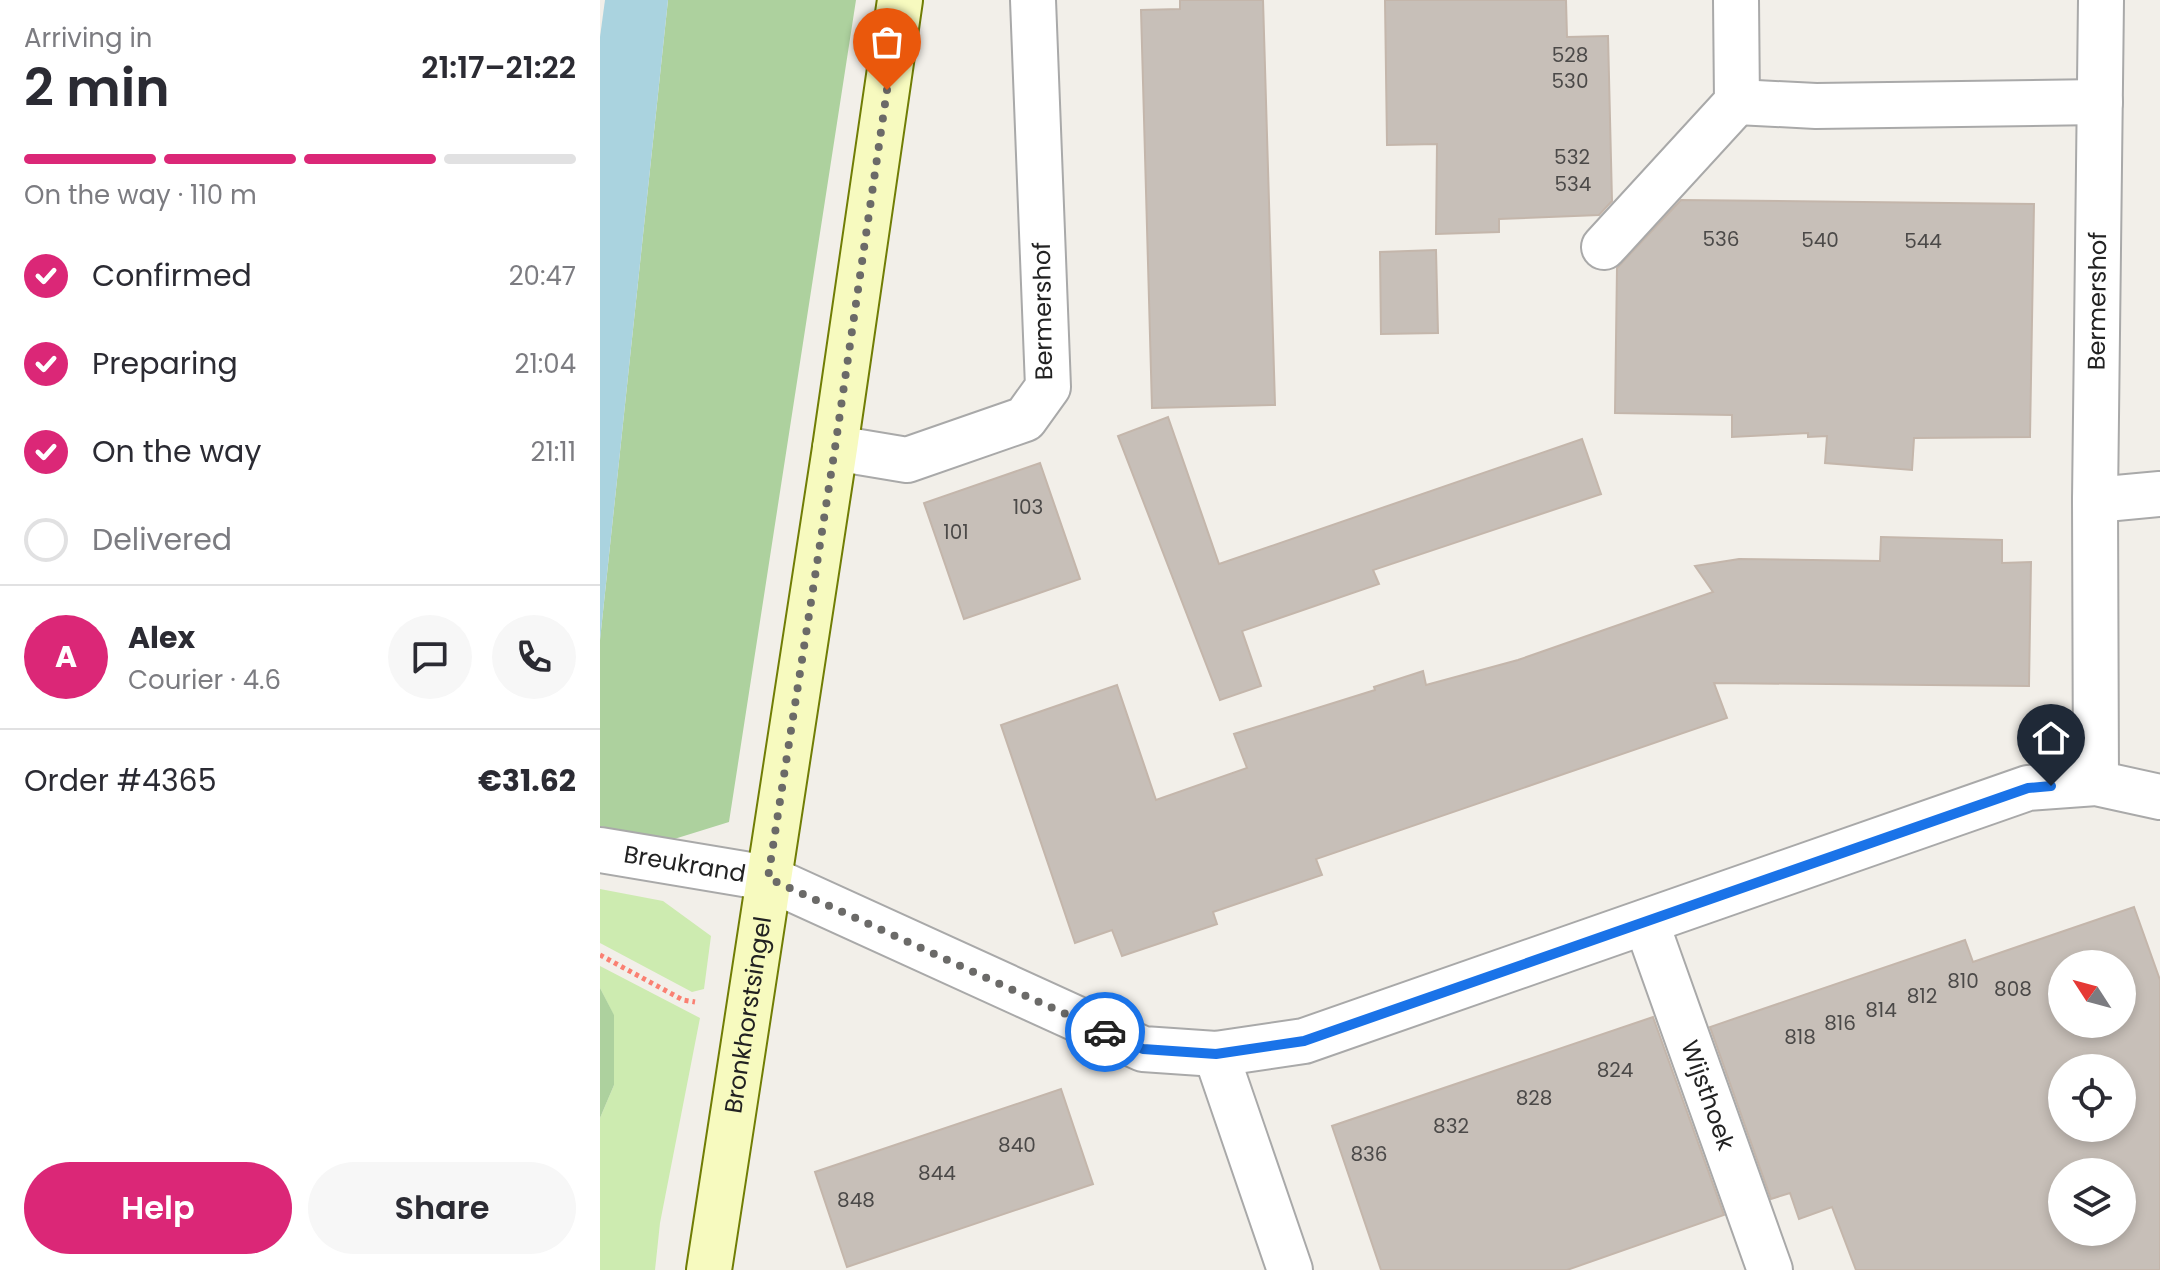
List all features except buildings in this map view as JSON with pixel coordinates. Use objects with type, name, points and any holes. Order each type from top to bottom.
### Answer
[{"type":"street","name":"Bronkhorstsingel","points":[[709,1270],[900,0]]},
{"type":"street","name":"Bermershof","points":[[835,448],[907,460],[1025,419],[1048,387],[1033,0]]},
{"type":"street","points":[[1604,247],[1737,102],[1736,0]]},
{"type":"street","name":"Bermershof","points":[[2096,783],[2095,500],[2101,0]]},
{"type":"street","points":[[1737,102],[1816,106],[2100,102]]},
{"type":"street","points":[[2095,500],[2160,494]]},
{"type":"street","points":[[768,878],[1143,1049],[1216,1054],[1304,1041],[2028,788],[2096,783],[2160,797]]},
{"type":"street","name":"Breukrand","points":[[600,850],[768,878]]},
{"type":"street","name":"Wijsthoek","points":[[1646,922],[1770,1270]]},
{"type":"street","points":[[1216,1054],[1290,1270]]},
{"type":"path","points":[[600,955],[683,1000],[749,1008]]},
{"type":"green space","points":[[668,0],[856,0],[729,822],[671,840],[600,826],[600,640]]},
{"type":"green space","points":[[600,889],[663,901],[711,936],[704,989],[692,992],[600,943]]},
{"type":"green space","points":[[600,966],[700,1018],[660,1223],[655,1270],[600,1270],[600,1118],[614,1085],[614,1016],[600,988]]},
{"type":"green space","points":[[600,988],[614,1015],[614,1085],[600,1118]]},
{"type":"water","points":[[605,0],[668,0],[600,640],[600,37]]},
{"type":"way so far","points":[[887,90],[768,878],[1105,1032]]},
{"type":"route","points":[[1105,1032],[1143,1049],[1216,1054],[1304,1041],[2028,788],[2051,786]]}]
